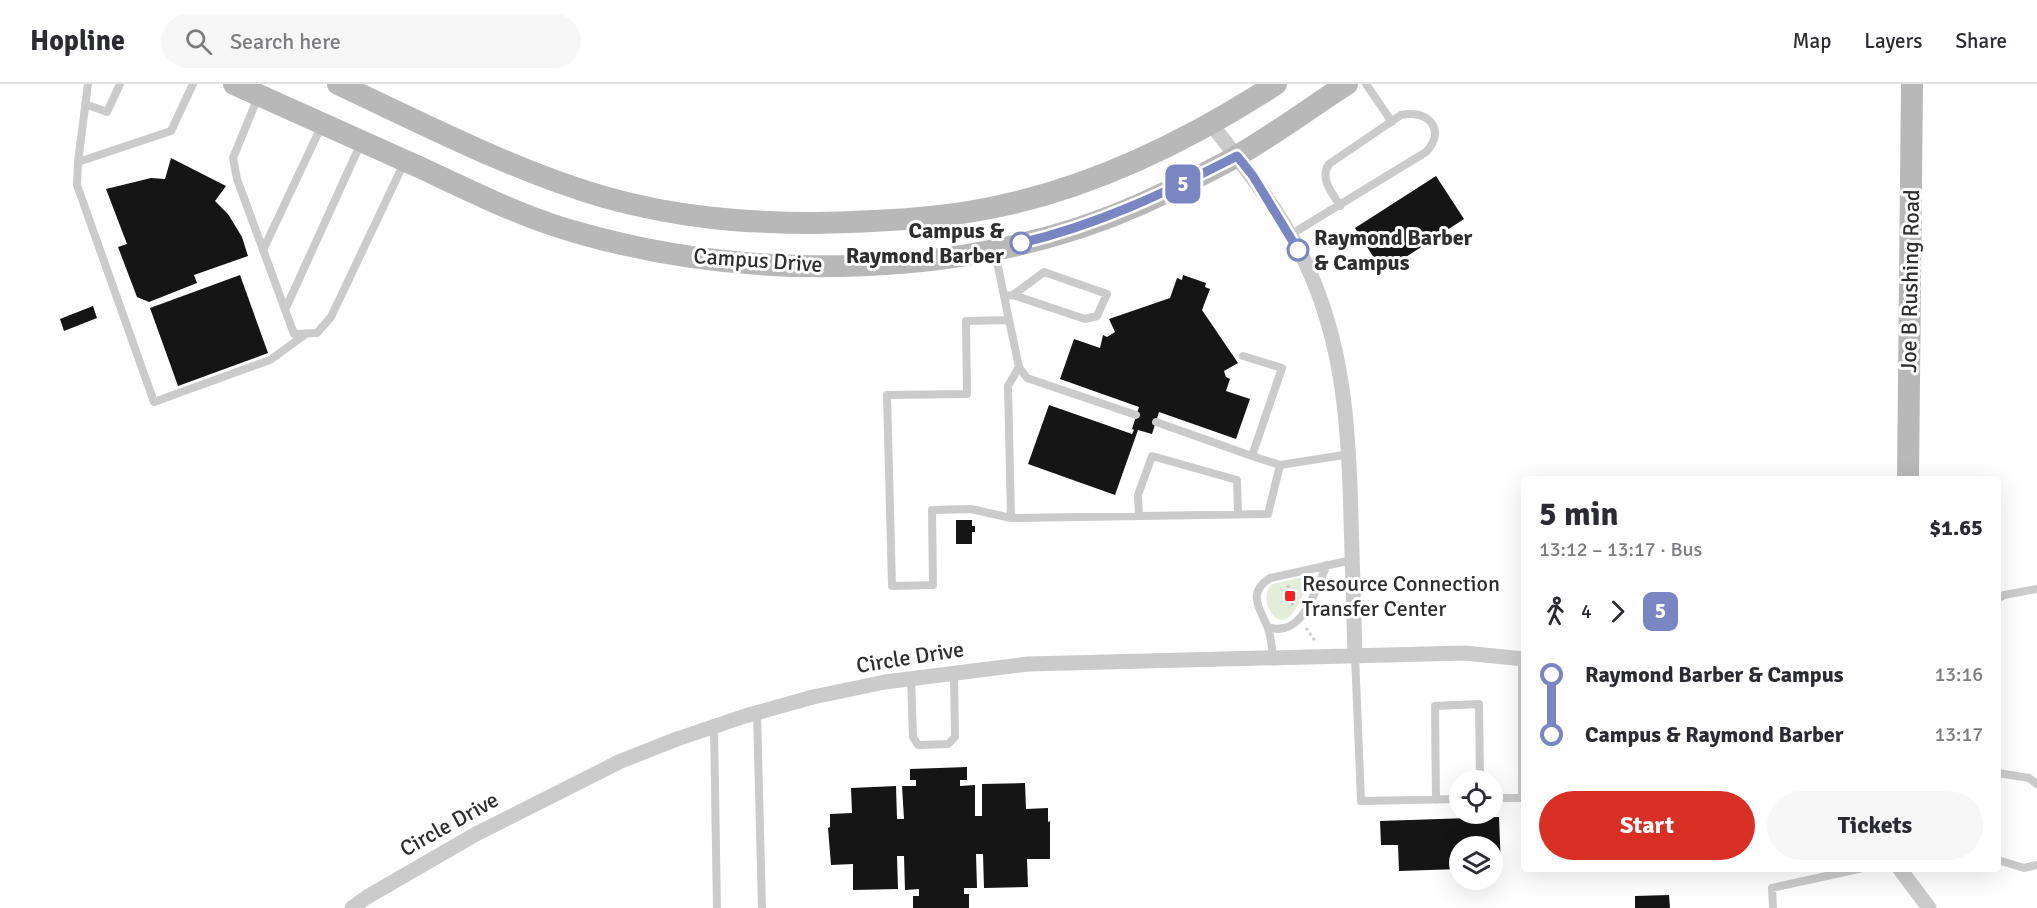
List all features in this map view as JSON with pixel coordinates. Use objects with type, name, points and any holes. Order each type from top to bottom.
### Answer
[{"type":"main road","name":"Campus Drive","points":[[234,84],[483,197],[578,233],[697,258],[769,264],[876,264],[923,261],[1054,235],[1139,205],[1237,156],[1347,84]]},
{"type":"main road","name":"Campus Drive","points":[[338,84],[512,164],[602,196],[659,211],[709,219],[765,223],[862,222],[973,211],[1001,205],[1086,181],[1132,163],[1211,124],[1276,84]]},
{"type":"main road","name":"Joe B Rushing Road","points":[[1908,476],[1912,84]]},
{"type":"street","points":[[1211,124],[1253,176],[1290,235],[1310,274],[1325,313],[1338,360],[1346,405],[1350,454],[1355,655]]},
{"type":"street","name":"Circle Drive","points":[[352,908],[476,834],[621,761],[677,738],[813,697],[911,678],[1028,664],[1465,653],[1521,659]]},
{"type":"street","points":[[1902,872],[1929,908]]},
{"type":"lane","points":[[88,84],[77,185],[154,402],[270,360],[306,334]]},
{"type":"lane","points":[[86,104],[107,112],[120,84]]},
{"type":"lane","points":[[78,162],[171,131],[194,84]]},
{"type":"lane","points":[[1366,84],[1392,122]]},
{"type":"lane","points":[[258,95],[233,158],[237,179],[294,334],[317,333],[331,317],[405,161]]},
{"type":"lane","points":[[1290,235],[1340,206],[1426,152],[1432,146],[1434,138],[1434,128],[1429,119],[1411,113],[1401,115],[1329,164],[1325,171],[1325,180],[1340,206]]},
{"type":"lane","points":[[263,250],[322,124]]},
{"type":"lane","points":[[285,310],[362,141]]},
{"type":"lane","points":[[994,248],[1008,295],[1009,320],[1019,367],[1027,378],[1136,415]]},
{"type":"lane","points":[[1044,272],[1107,294],[1097,316],[1085,319],[1008,295],[1044,272]]},
{"type":"lane","points":[[1009,320],[966,321],[967,394],[887,395],[892,586],[933,585],[932,510],[971,509],[1011,518],[1268,514],[1280,465]]},
{"type":"lane","points":[[1244,356],[1282,368],[1252,456]]},
{"type":"lane","points":[[1011,518],[1008,386],[1019,367]]},
{"type":"lane","points":[[1156,422],[1280,465],[1350,454]]},
{"type":"lane","points":[[1139,516],[1138,495],[1152,456],[1237,480],[1238,514]]},
{"type":"lane","points":[[1273,657],[1268,627],[1263,621],[1256,599],[1261,584],[1270,578],[1352,560]]},
{"type":"lane","points":[[1268,627],[1277,630],[1287,629],[1296,624],[1303,616],[1327,565]]},
{"type":"lane","points":[[2001,597],[2037,589]]},
{"type":"lane","points":[[1355,655],[1361,801],[1449,799]]},
{"type":"lane","points":[[911,678],[913,737],[918,745],[948,744],[955,737],[954,672]]},
{"type":"lane","points":[[1436,800],[1435,706],[1479,704],[1480,770]]},
{"type":"lane","points":[[757,713],[762,908]]},
{"type":"lane","points":[[714,726],[717,908]]},
{"type":"lane","points":[[2001,773],[2029,778],[2037,784]]},
{"type":"lane","points":[[1503,798],[1521,798]]},
{"type":"lane","points":[[2001,861],[2024,868],[2037,865]]},
{"type":"lane","points":[[1773,908],[1772,888],[1845,872]]},
{"type":"green space","points":[[1308,576],[1310,581],[1288,618],[1282,620],[1272,615],[1267,602],[1268,589],[1273,584]]},
{"type":"building","points":[[171,158],[226,186],[215,201],[228,214],[242,237],[248,256],[194,275],[197,283],[149,302],[137,297],[118,247],[127,244],[106,189],[151,178],[165,179]]},
{"type":"building","points":[[1436,176],[1464,219],[1383,272],[1355,228]]},
{"type":"building","points":[[240,275],[268,353],[178,386],[150,308]]},
{"type":"building","points":[[1183,275],[1206,283],[1205,287],[1210,289],[1202,310],[1238,363],[1224,371],[1226,377],[1230,379],[1226,391],[1250,399],[1236,439],[1159,412],[1152,434],[1138,430],[1115,495],[1028,464],[1049,405],[1132,434],[1139,407],[1060,379],[1074,339],[1100,348],[1103,335],[1107,337],[1115,332],[1109,319],[1170,298],[1177,278],[1182,280]]},
{"type":"building","points":[[93,306],[97,318],[64,331],[60,319]]},
{"type":"building","points":[[956,520],[972,520],[975,532],[972,532],[972,544],[956,544]]},
{"type":"building","points":[[967,767],[967,780],[960,780],[960,786],[975,785],[975,816],[982,816],[982,784],[1025,783],[1026,809],[1048,808],[1050,859],[1027,859],[1028,887],[984,888],[983,854],[976,854],[977,888],[964,888],[964,894],[969,894],[969,908],[913,908],[913,896],[919,896],[919,889],[905,890],[904,856],[897,856],[898,889],[853,890],[853,864],[831,865],[828,828],[830,827],[830,814],[852,813],[851,788],[896,786],[897,819],[904,819],[902,786],[916,786],[916,780],[910,780],[910,769]]},
{"type":"building","points":[[1449,819],[1449,824],[1499,824],[1500,836],[1449,836],[1449,869],[1399,871],[1398,845],[1381,845],[1380,821]]},
{"type":"building","points":[[1669,895],[1670,908],[1635,908],[1635,896]]},
{"type":"bus line","name":"5","points":[[1021,243],[1095,222],[1139,205],[1237,156],[1253,176],[1298,250]]},
{"type":"place","name":"Campus & Raymond Barber","points":[[1021,243]]},
{"type":"place","name":"Raymond Barber & Campus","points":[[1298,250]]},
{"type":"place","name":"Resource Connection Transfer Center","points":[[1290,596]]}]
